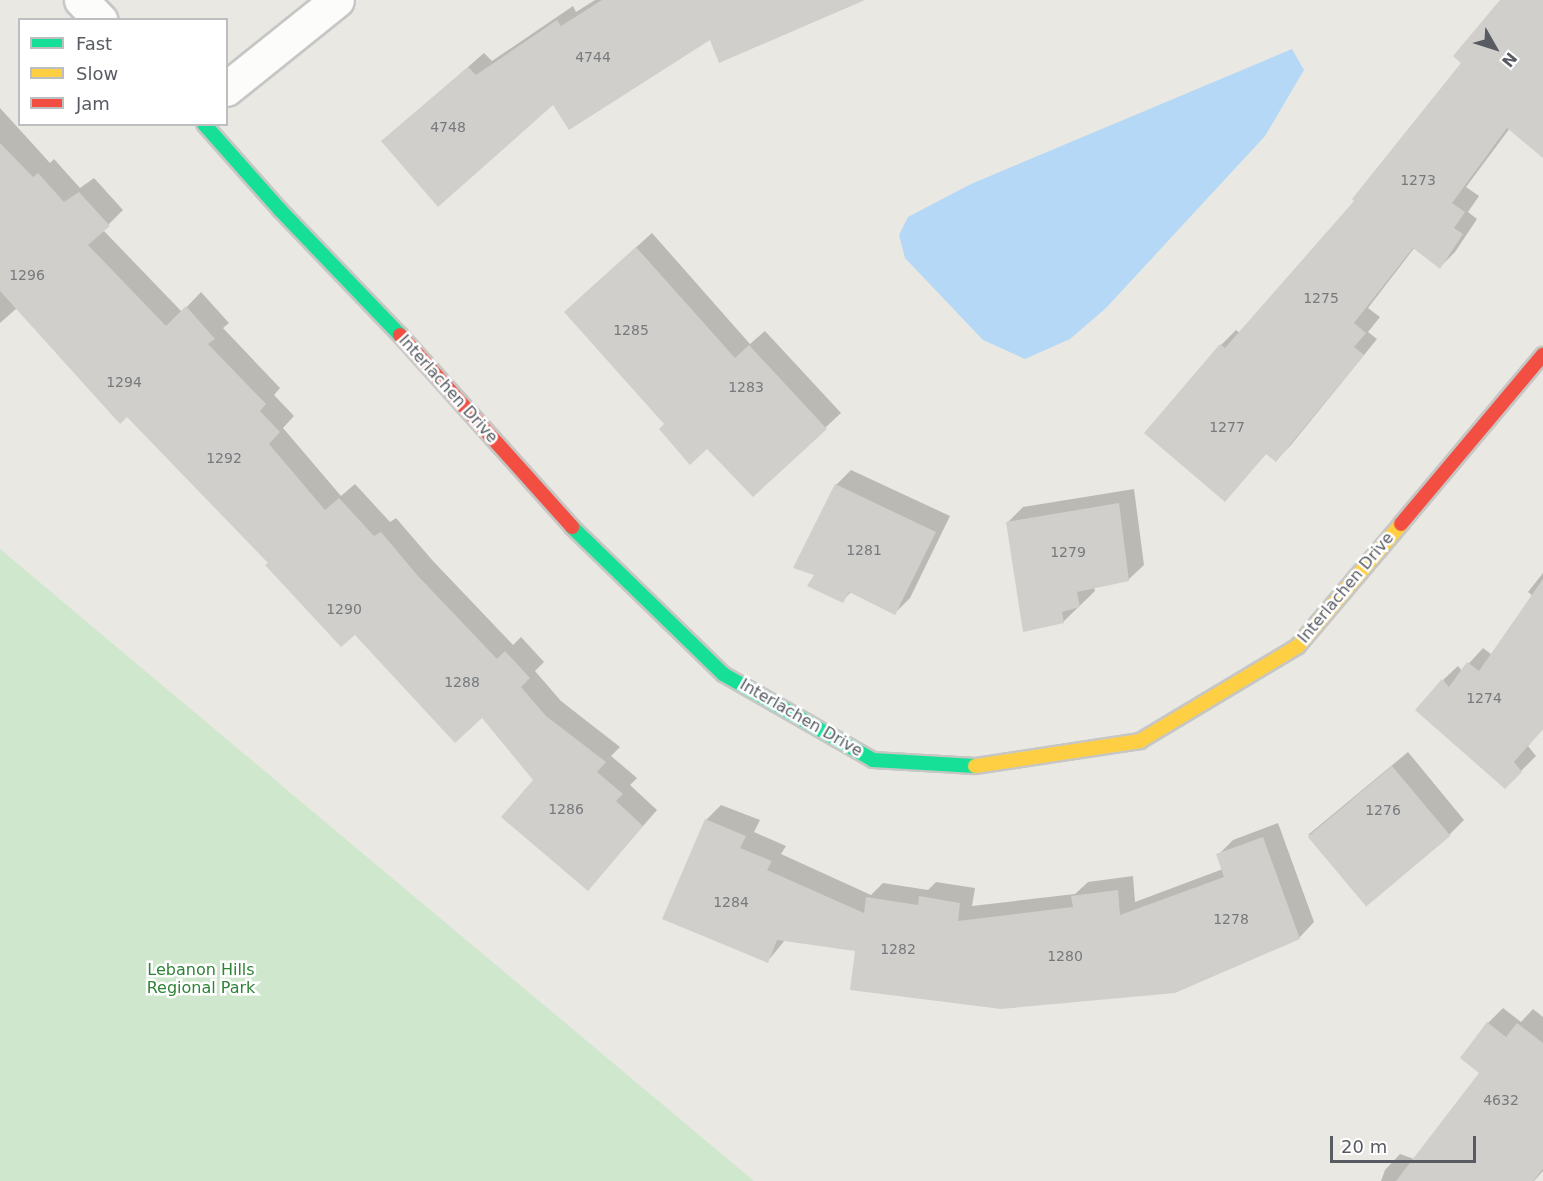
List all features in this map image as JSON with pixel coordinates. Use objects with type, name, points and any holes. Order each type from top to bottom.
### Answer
[{"type":"street","points":[[81,0],[98,18]]},
{"type":"street","points":[[228,87],[337,0]]},
{"type":"street","name":"Interlachen Drive","points":[[206,126],[280,210],[395,330],[559,513],[723,674],[873,760],[971,767],[1118,745],[1140,741],[1190,712],[1298,646],[1543,355]]},
{"type":"green space","name":"Lebanon Hills Regional Park","points":[[0,549],[243,753],[754,1181],[0,1181]]},
{"type":"water","points":[[1292,49],[1304,70],[1265,136],[1106,308],[1070,339],[1025,359],[983,340],[905,258],[899,235],[908,217],[971,184]]},
{"type":"building","points":[[602,0],[865,0],[719,63],[710,40],[569,130],[553,105],[438,207],[381,141],[468,67],[476,75],[557,20],[561,26]]},
{"type":"building","points":[[1500,0],[1543,0],[1543,158],[1507,128],[1452,203],[1465,212],[1454,228],[1463,234],[1440,269],[1413,248],[1354,323],[1366,333],[1354,347],[1364,355],[1276,462],[1266,454],[1225,502],[1144,433],[1220,344],[1225,348],[1354,201],[1352,199],[1461,63],[1453,56]]},
{"type":"building","points":[[0,143],[33,177],[38,173],[64,202],[79,192],[110,226],[88,245],[166,326],[186,306],[215,339],[208,344],[266,404],[260,411],[280,432],[269,444],[325,510],[339,498],[374,536],[381,532],[418,576],[497,659],[505,651],[530,678],[521,687],[546,716],[606,762],[597,772],[623,794],[616,801],[643,826],[588,891],[501,817],[533,780],[482,718],[455,743],[355,635],[341,647],[265,565],[268,563],[127,417],[120,424],[0,291]]},
{"type":"building","points":[[636,247],[735,358],[749,345],[827,429],[753,497],[707,449],[690,465],[659,429],[664,424],[564,312]]},
{"type":"building","points":[[835,484],[936,532],[895,615],[849,592],[843,603],[807,586],[814,575],[793,568]]},
{"type":"building","points":[[1119,503],[1129,581],[1077,592],[1080,607],[1062,612],[1064,623],[1023,632],[1006,522]]},
{"type":"building","points":[[1543,579],[1543,729],[1514,762],[1522,772],[1505,789],[1415,710],[1442,679],[1449,687],[1467,662],[1479,671]]},
{"type":"building","points":[[1392,766],[1450,836],[1366,906],[1308,837]]},
{"type":"building","points":[[705,819],[746,836],[740,848],[772,861],[767,870],[864,913],[866,897],[918,905],[919,896],[960,903],[958,921],[1073,907],[1071,896],[1118,890],[1120,915],[1224,877],[1216,854],[1263,837],[1300,939],[1175,993],[1001,1009],[850,990],[855,951],[777,940],[768,963],[662,919]]},
{"type":"building","points":[[1487,1022],[1506,1037],[1517,1023],[1543,1043],[1543,1169],[1533,1181],[1396,1181],[1479,1073],[1460,1058]]},
{"type":"traffic: fast","points":[[206,126],[280,210],[400,335]]},
{"type":"traffic: fast","points":[[572,527],[723,674],[873,760],[975,766]]},
{"type":"traffic: slow","points":[[975,766],[1140,741],[1298,646],[1401,524]]},
{"type":"traffic: jam","points":[[400,335],[572,527]]},
{"type":"traffic: jam","points":[[1401,524],[1543,355]]}]
